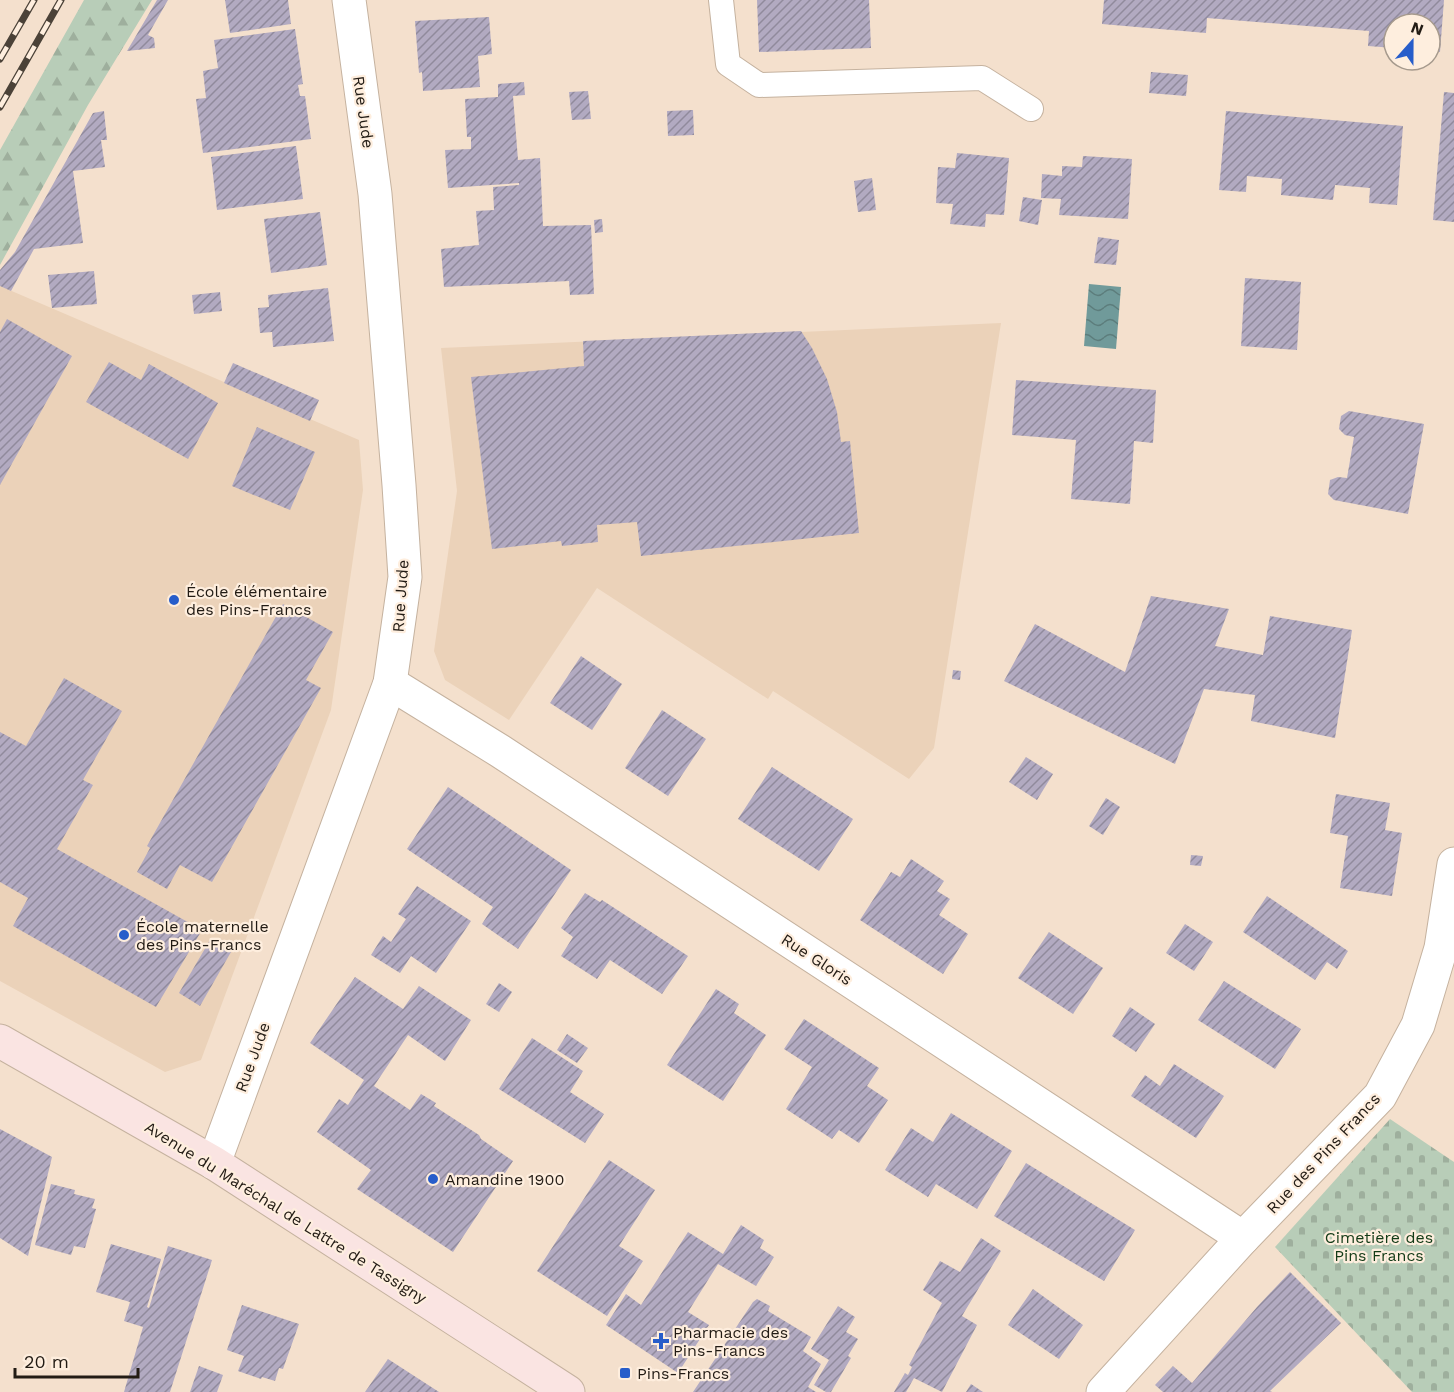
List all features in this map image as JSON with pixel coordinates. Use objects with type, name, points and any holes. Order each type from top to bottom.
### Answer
[{"type":"main road","name":"Avenue du Maréchal de Lattre de Tassigny","points":[[0,1041],[214,1163],[568,1392]]},
{"type":"street","name":"Rue Jude","points":[[214,1163],[390,683],[405,577],[375,194],[349,0]]},
{"type":"street","name":"Rue Gloris","points":[[390,683],[500,751],[1243,1238]]},
{"type":"street","name":"Rue des Pins Francs","points":[[1103,1392],[1243,1238],[1380,1096],[1418,1025],[1441,948],[1454,864]]},
{"type":"lane","points":[[722,0],[728,64],[759,85],[982,78],[1031,109]]},
{"type":"shaded area","name":"École élémentaire des Pins-Francs","points":[[0,286],[359,440],[363,490],[331,710],[201,1060],[165,1072],[0,981]]},
{"type":"shaded area","points":[[1001,323],[934,748],[909,779],[773,691],[768,699],[597,588],[509,720],[445,680],[434,651],[457,491],[441,348]]},
{"type":"green space","points":[[84,0],[152,0],[88,105],[0,265],[0,150]]},
{"type":"green space","name":"Cimetière des Pins Francs","points":[[1390,1119],[1454,1162],[1454,1392],[1412,1392],[1275,1247]]},
{"type":"water","points":[[1089,284],[1121,287],[1116,349],[1084,346]]},
{"type":"building","points":[[157,0],[168,0],[148,35],[154,38],[155,48],[127,51]]},
{"type":"building","points":[[225,0],[288,0],[291,24],[230,33]]},
{"type":"building","points":[[757,0],[869,0],[871,48],[759,52]]},
{"type":"building","points":[[1104,0],[1444,0],[1442,26],[1442,12],[1382,12],[1382,47],[1368,46],[1369,31],[1207,18],[1206,33],[1102,24]]},
{"type":"building","points":[[489,17],[492,54],[478,56],[480,87],[423,91],[422,72],[419,73],[415,21]]},
{"type":"building","points":[[295,29],[303,84],[298,85],[300,96],[305,96],[311,139],[203,153],[196,99],[206,98],[203,71],[218,68],[214,40]]},
{"type":"building","points":[[1151,72],[1188,75],[1186,96],[1149,93]]},
{"type":"building","points":[[524,82],[525,95],[513,96],[518,160],[540,158],[543,226],[591,225],[594,294],[570,295],[569,281],[444,287],[441,249],[479,245],[476,211],[494,210],[493,187],[519,185],[519,183],[448,188],[445,150],[471,149],[471,137],[467,137],[465,99],[498,97],[498,84]]},
{"type":"building","points":[[588,91],[591,119],[572,120],[569,92]]},
{"type":"building","points":[[1444,92],[1454,93],[1454,222],[1433,220]]},
{"type":"building","points":[[693,110],[694,135],[668,136],[667,111]]},
{"type":"building","points":[[104,111],[107,140],[101,140],[105,167],[73,171],[83,243],[34,249],[11,291],[0,286],[0,270],[15,252],[93,113]]},
{"type":"building","points":[[1226,111],[1403,126],[1397,205],[1369,203],[1370,188],[1335,185],[1333,200],[1281,195],[1282,179],[1247,176],[1246,192],[1219,190]]},
{"type":"building","points":[[296,146],[303,199],[217,210],[211,157]]},
{"type":"building","points":[[957,153],[1009,158],[1004,215],[986,214],[985,227],[950,224],[953,204],[936,203],[938,167],[955,168]]},
{"type":"building","points":[[1083,156],[1132,159],[1128,219],[1059,215],[1061,199],[1041,198],[1042,174],[1062,176],[1062,166],[1082,167]]},
{"type":"building","points":[[872,178],[876,210],[858,212],[854,181]]},
{"type":"building","points":[[1023,197],[1042,200],[1038,225],[1019,221]]},
{"type":"building","points":[[320,212],[327,265],[271,273],[264,219]]},
{"type":"building","points":[[602,219],[603,232],[595,233],[594,220]]},
{"type":"building","points":[[1098,237],[1119,240],[1116,265],[1094,263]]},
{"type":"building","points":[[94,271],[97,304],[52,308],[48,275]]},
{"type":"building","points":[[1245,278],[1301,282],[1297,350],[1241,346]]},
{"type":"building","points":[[328,288],[334,341],[273,347],[272,332],[260,333],[258,308],[269,307],[268,295]]},
{"type":"building","points":[[220,292],[222,311],[194,314],[192,295]]},
{"type":"building","points":[[7,319],[72,356],[0,485],[0,332]]},
{"type":"building","points":[[801,331],[827,379],[837,412],[841,442],[850,441],[859,533],[641,556],[637,522],[597,525],[598,542],[562,546],[561,541],[492,549],[471,377],[584,366],[583,341]]},
{"type":"building","points":[[109,362],[141,380],[149,364],[218,403],[188,459],[86,402]]},
{"type":"building","points":[[233,363],[319,400],[310,421],[224,383]]},
{"type":"building","points":[[1016,380],[1156,390],[1153,443],[1134,441],[1130,504],[1071,499],[1076,440],[1012,435]]},
{"type":"building","points":[[1349,411],[1424,424],[1408,514],[1334,500],[1328,494],[1330,480],[1338,477],[1347,478],[1354,437],[1345,435],[1339,429],[1341,416]]},
{"type":"building","points":[[257,427],[315,452],[290,510],[232,486]]},
{"type":"building","points":[[1151,596],[1229,609],[1215,646],[1263,655],[1270,616],[1352,630],[1335,738],[1251,721],[1255,695],[1204,689],[1175,764],[1004,681],[1035,624],[1125,672]]},
{"type":"building","points":[[283,604],[333,632],[306,680],[321,688],[212,882],[180,865],[167,889],[137,872],[150,848],[147,846]]},
{"type":"building","points":[[581,656],[622,684],[592,730],[550,703]]},
{"type":"building","points":[[953,670],[961,671],[960,680],[952,679]]},
{"type":"building","points":[[64,678],[122,711],[83,780],[93,785],[57,849],[202,930],[156,1007],[13,926],[28,898],[0,882],[0,732],[26,746]]},
{"type":"building","points":[[662,710],[706,739],[668,796],[625,768]]},
{"type":"building","points":[[1026,757],[1053,774],[1037,800],[1009,782]]},
{"type":"building","points":[[772,767],[853,819],[819,871],[738,819]]},
{"type":"building","points":[[448,787],[571,870],[518,949],[482,924],[493,907],[407,849]]},
{"type":"building","points":[[1336,794],[1390,803],[1385,830],[1402,833],[1392,896],[1340,888],[1348,836],[1330,833]]},
{"type":"building","points":[[1106,798],[1120,807],[1103,835],[1089,826]]},
{"type":"building","points":[[1191,855],[1203,856],[1201,866],[1190,865]]},
{"type":"building","points":[[911,859],[944,881],[937,891],[950,899],[939,915],[968,934],[943,974],[860,920],[891,872],[900,877]]},
{"type":"building","points":[[417,886],[471,921],[436,973],[411,956],[400,973],[371,955],[383,936],[391,942],[406,919],[398,914]]},
{"type":"building","points":[[585,893],[600,902],[602,900],[688,956],[662,994],[610,960],[597,979],[561,956],[573,937],[561,928]]},
{"type":"building","points":[[1267,896],[1348,951],[1337,969],[1327,962],[1315,980],[1243,932]]},
{"type":"building","points":[[1185,924],[1213,942],[1194,971],[1166,953]]},
{"type":"building","points":[[1049,932],[1103,968],[1073,1014],[1018,978]]},
{"type":"building","points":[[210,940],[231,952],[200,1006],[179,993]]},
{"type":"building","points":[[355,977],[403,1009],[419,986],[471,1020],[445,1061],[408,1035],[374,1086],[410,1110],[421,1094],[436,1103],[434,1106],[479,1135],[481,1139],[513,1161],[453,1252],[357,1189],[371,1170],[317,1132],[339,1099],[348,1105],[364,1080],[310,1043]]},
{"type":"building","points":[[1224,981],[1301,1029],[1275,1069],[1198,1020]]},
{"type":"building","points":[[499,983],[512,992],[499,1012],[486,1004]]},
{"type":"building","points":[[716,989],[739,1004],[734,1013],[766,1035],[723,1101],[667,1065]]},
{"type":"building","points":[[1130,1007],[1155,1024],[1136,1052],[1112,1036]]},
{"type":"building","points":[[804,1019],[879,1068],[867,1086],[888,1100],[859,1143],[839,1130],[832,1139],[786,1109],[812,1067],[784,1049]]},
{"type":"building","points":[[567,1034],[588,1048],[577,1063],[557,1050]]},
{"type":"building","points":[[532,1038],[583,1071],[570,1092],[604,1114],[585,1143],[499,1089]]},
{"type":"building","points":[[1174,1064],[1224,1096],[1196,1138],[1131,1096],[1145,1075],[1160,1086]]},
{"type":"building","points":[[951,1113],[1012,1151],[977,1209],[936,1184],[928,1197],[885,1170],[911,1128],[933,1142]]},
{"type":"building","points":[[0,1129],[52,1157],[28,1256],[0,1238]]},
{"type":"building","points":[[609,1160],[655,1190],[619,1246],[643,1261],[607,1316],[537,1271]]},
{"type":"building","points":[[1026,1163],[1135,1230],[1104,1281],[994,1216]]},
{"type":"building","points":[[51,1184],[75,1190],[74,1194],[95,1199],[92,1208],[96,1209],[85,1248],[74,1246],[71,1255],[35,1245]]},
{"type":"building","points":[[741,1225],[764,1240],[760,1248],[774,1257],[756,1286],[718,1264],[688,1312],[709,1325],[678,1373],[606,1325],[626,1294],[641,1305],[688,1232],[723,1254]]},
{"type":"building","points":[[981,1238],[1001,1251],[962,1316],[977,1325],[942,1392],[914,1378],[906,1392],[894,1392],[905,1373],[908,1375],[912,1367],[909,1365],[942,1303],[923,1290],[940,1261],[960,1272]]},
{"type":"building","points":[[111,1244],[161,1259],[147,1307],[149,1308],[168,1246],[212,1260],[170,1392],[124,1392],[143,1327],[124,1321],[130,1302],[96,1292]]},
{"type":"building","points":[[1290,1272],[1341,1323],[1270,1391],[1272,1392],[1163,1392],[1155,1385],[1173,1366],[1192,1383]]},
{"type":"building","points":[[1033,1289],[1083,1325],[1059,1359],[1008,1325]]},
{"type":"building","points":[[757,1299],[770,1306],[768,1311],[811,1337],[803,1351],[821,1364],[808,1387],[816,1392],[693,1392],[753,1302]]},
{"type":"building","points":[[242,1305],[299,1324],[283,1369],[279,1368],[275,1381],[238,1371],[244,1356],[227,1350]]},
{"type":"building","points":[[838,1306],[855,1317],[846,1332],[858,1339],[848,1356],[851,1358],[831,1392],[826,1392],[814,1385],[829,1360],[811,1349]]},
{"type":"building","points":[[388,1359],[439,1392],[365,1392]]},
{"type":"building","points":[[199,1366],[223,1375],[217,1392],[190,1392]]},
{"type":"building","points":[[971,1384],[983,1392],[966,1392]]},
{"type":"railway","points":[[0,59],[34,0]]},
{"type":"railway","points":[[0,107],[61,0]]},
{"type":"place","name":"École élémentaire des Pins-Francs","points":[[174,600]]},
{"type":"place","name":"École maternelle des Pins-Francs","points":[[124,935]]},
{"type":"place","name":"Amandine 1900","points":[[433,1179]]},
{"type":"place","name":"Pharmacie des Pins-Francs","points":[[661,1341]]},
{"type":"place","name":"Pins-Francs","points":[[625,1373]]}]
